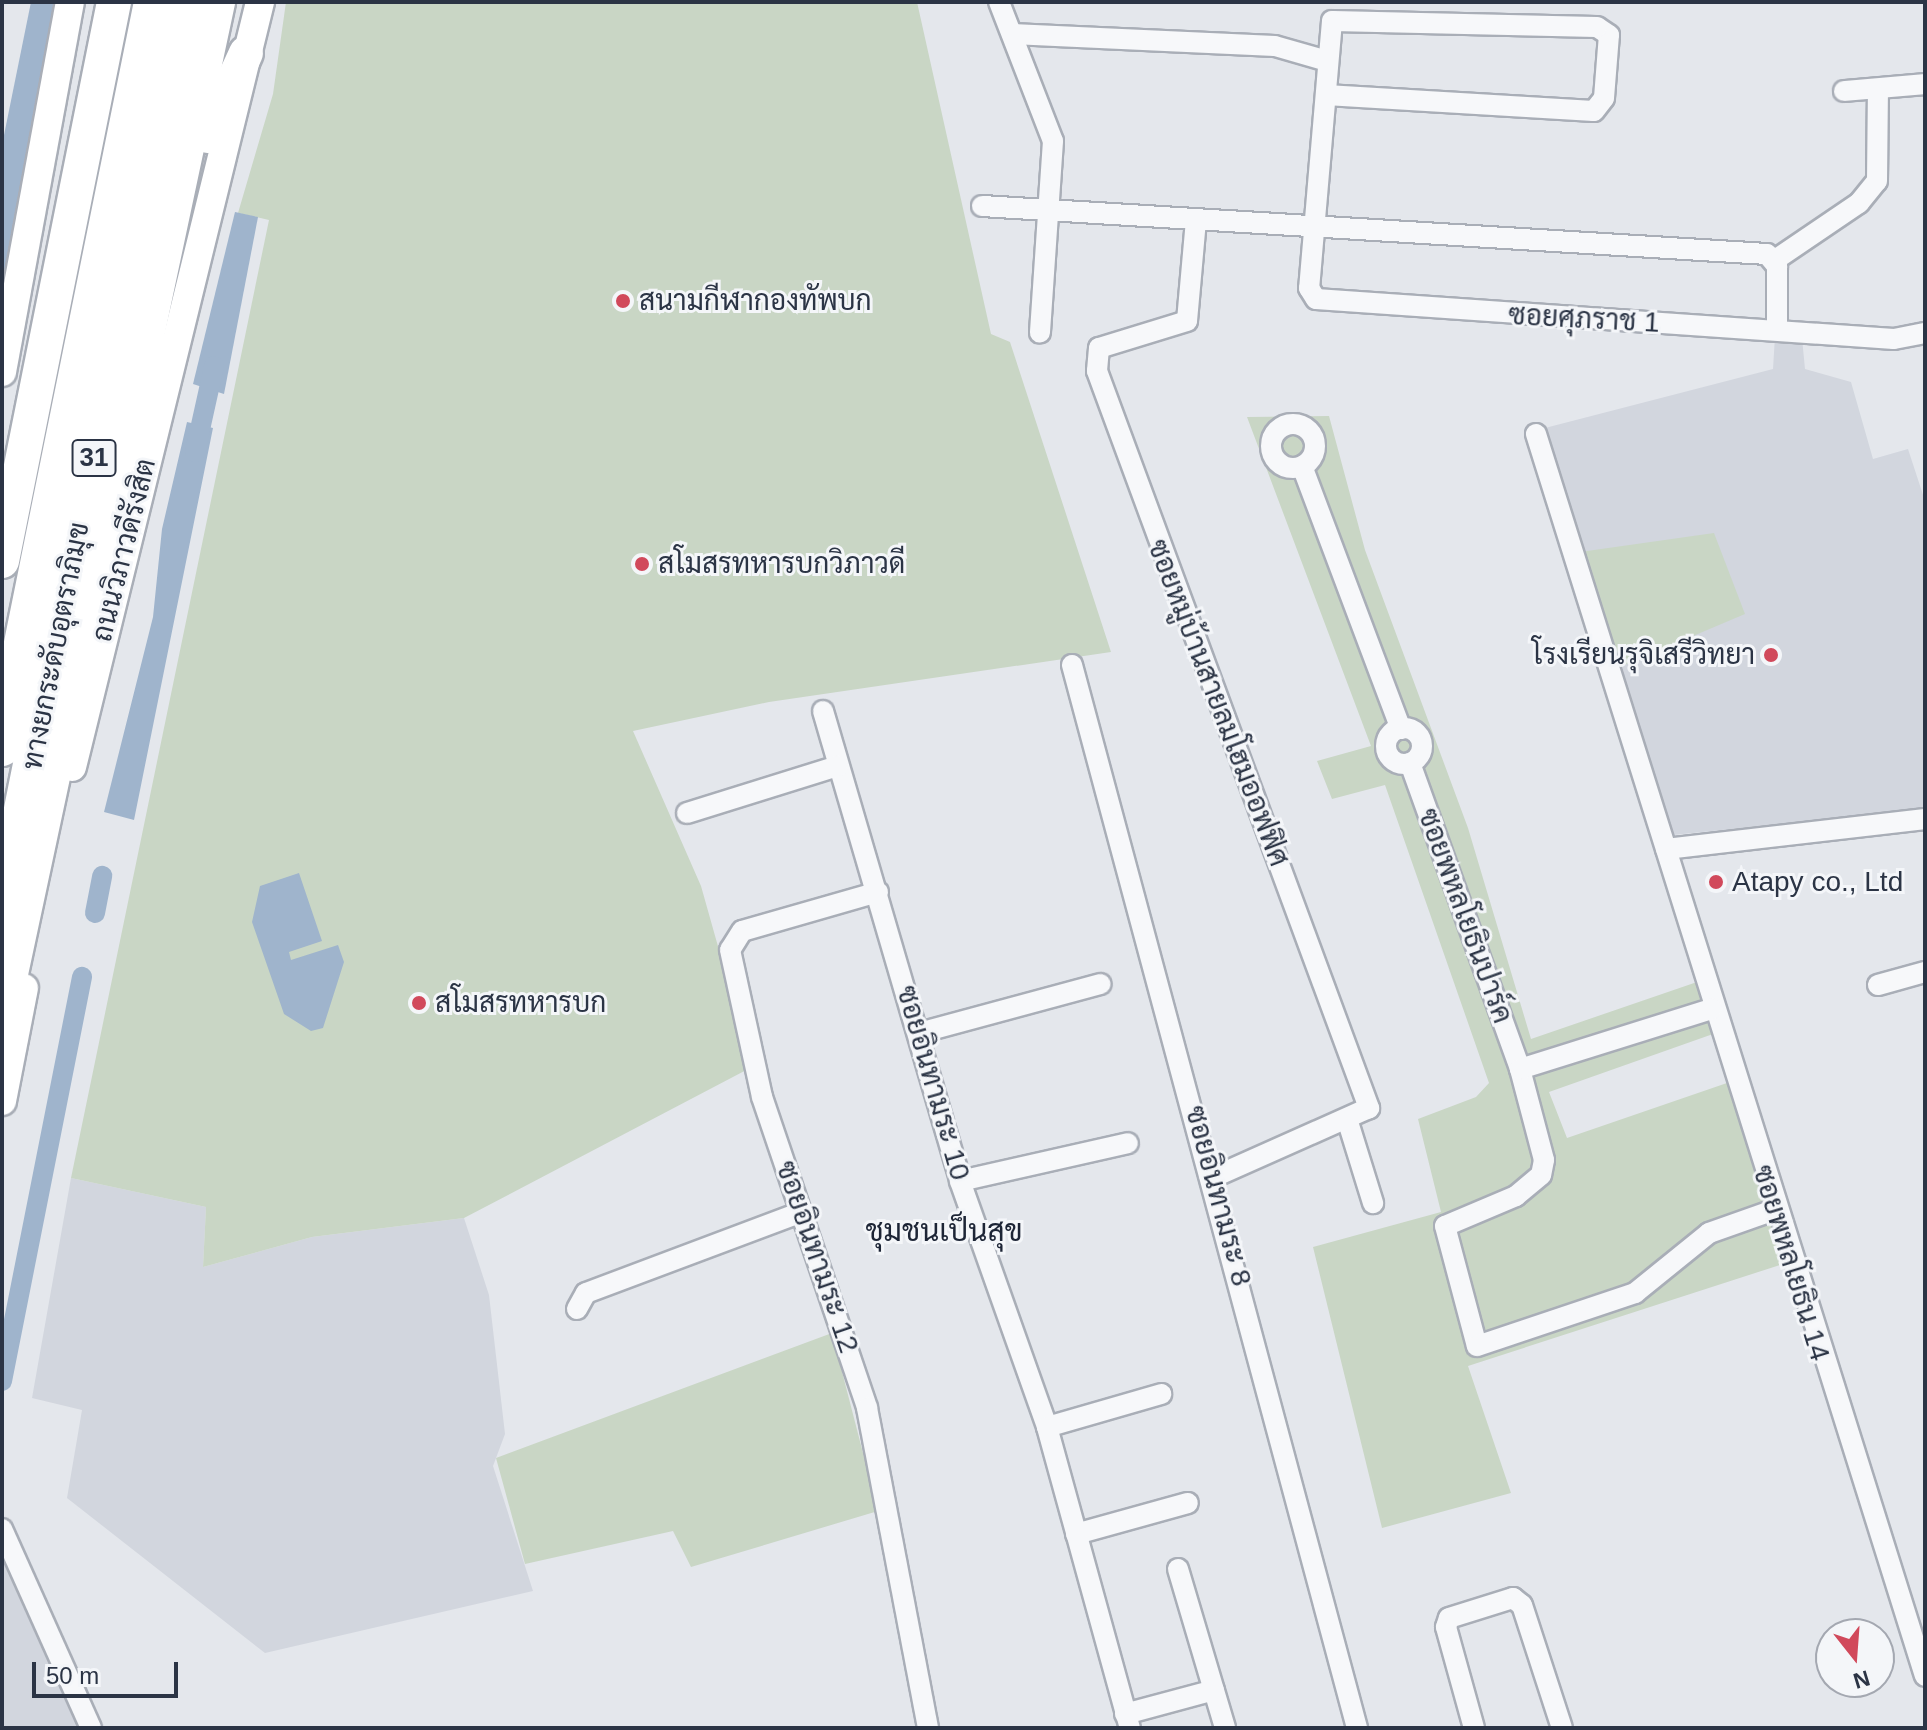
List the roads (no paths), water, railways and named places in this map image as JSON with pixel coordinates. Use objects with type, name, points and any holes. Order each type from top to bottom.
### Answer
[{"type":"highway","points":[[2,561],[114,2]]},
{"type":"highway","name":"ทางยกระดับอุตราภิมุข","points":[[2,747],[153,2]]},
{"type":"highway","name":"ทางยกระดับอุตราภิมุข","points":[[2,914],[185,2]]},
{"type":"highway","name":"ถนนวิภาวดีรังสิต","points":[[2,1016],[218,2]]},
{"type":"highway","points":[[173,217],[246,53]]},
{"type":"main road","points":[[2,372],[70,2]]},
{"type":"main road","name":"ถนนวิภาวดีรังสิต","points":[[2,1101],[55,839],[260,2]]},
{"type":"street","points":[[999,2],[1053,141],[1040,333]]},
{"type":"street","name":"ซอยศุภราช 1","points":[[1326,95],[1594,111],[1604,98],[1610,47],[1597,27],[1350,16],[1328,28],[1326,95],[1309,288],[1323,301],[1777,327],[1894,339],[1925,333]]},
{"type":"street","points":[[1012,34],[1275,46],[1327,61]]},
{"type":"street","points":[[1844,91],[1925,84]]},
{"type":"street","points":[[982,206],[1775,260],[1859,203],[1877,181],[1878,89]]},
{"type":"street","name":"ซอยหมู่บ้านสายลมโฮมออฟฟิศ","points":[[1196,220],[1190,316],[1176,324],[1099,348],[1097,371],[1188,634],[1369,1097],[1366,1113],[1348,1122]]},
{"type":"street","points":[[1775,260],[1777,327]]},
{"type":"street","name":"ซอยพหลโยธิน 14","points":[[1536,434],[1666,849],[1774,1210],[1925,1676]]},
{"type":"street","name":"ซอยพหลโยธินปาร์ค","points":[[1302,466],[1401,729],[1387,750],[1410,763],[1540,1131],[1541,1175],[1516,1196],[1445,1226],[1477,1346],[1635,1293],[1709,1233],[1774,1210]]},
{"type":"street","name":"ซอยอินทามระ 8","points":[[1072,665],[1214,1177],[1357,1728]]},
{"type":"street","name":"ซอยอินทามระ 10","points":[[823,711],[960,1181],[1047,1427],[1127,1721]]},
{"type":"street","points":[[687,813],[838,766]]},
{"type":"street","points":[[1666,849],[1925,819]]},
{"type":"street","name":"ซอยอินทามระ 12","points":[[878,892],[742,931],[732,943],[758,1083],[799,1213],[867,1408],[928,1728]]},
{"type":"street","points":[[1878,985],[1925,972]]},
{"type":"street","points":[[919,1033],[1101,984]]},
{"type":"street","points":[[1520,1069],[1712,1009]]},
{"type":"street","points":[[1214,1177],[1348,1122],[1373,1203]]},
{"type":"street","points":[[960,1181],[1128,1143]]},
{"type":"street","points":[[577,1309],[586,1293],[799,1213]]},
{"type":"street","points":[[1047,1427],[1161,1394]]},
{"type":"street","points":[[1076,1534],[1188,1503]]},
{"type":"street","points":[[2,1529],[91,1728]]},
{"type":"street","points":[[1178,1569],[1225,1728]]},
{"type":"street","points":[[1474,1728],[1446,1627],[1449,1618],[1513,1598],[1522,1605],[1562,1728]]},
{"type":"street","points":[[1127,1721],[1214,1690]]},
{"type":"water","points":[[31,2],[58,2],[2,304],[2,145]]},
{"type":"water","points":[[235,212],[258,217],[224,394],[193,384]]},
{"type":"water","points":[[187,422],[213,428],[134,820],[104,812],[153,617],[162,529]]},
{"type":"water","points":[[299,873],[322,941],[289,952],[291,960],[338,945],[344,962],[323,1028],[311,1031],[284,1014],[252,922],[260,886]]},
{"type":"waterway","points":[[195,452],[214,366]]},
{"type":"waterway","points":[[95,913],[102,876]]},
{"type":"waterway","points":[[2,1381],[82,977]]},
{"type":"place","name":"สนามกีฬากองทัพบก","points":[[623,301]]},
{"type":"place","name":"สโมสรทหารบกวิภาวดี","points":[[642,564]]},
{"type":"place","name":"โรงเรียนรุจิเสรีวิทยา","points":[[1771,655]]},
{"type":"place","name":"Atapy co., Ltd","points":[[1716,882]]},
{"type":"place","name":"สโมสรทหารบก","points":[[419,1003]]},
{"type":"district","name":"ชุมชนเป็นสุข","points":[[944,1231]]}]
